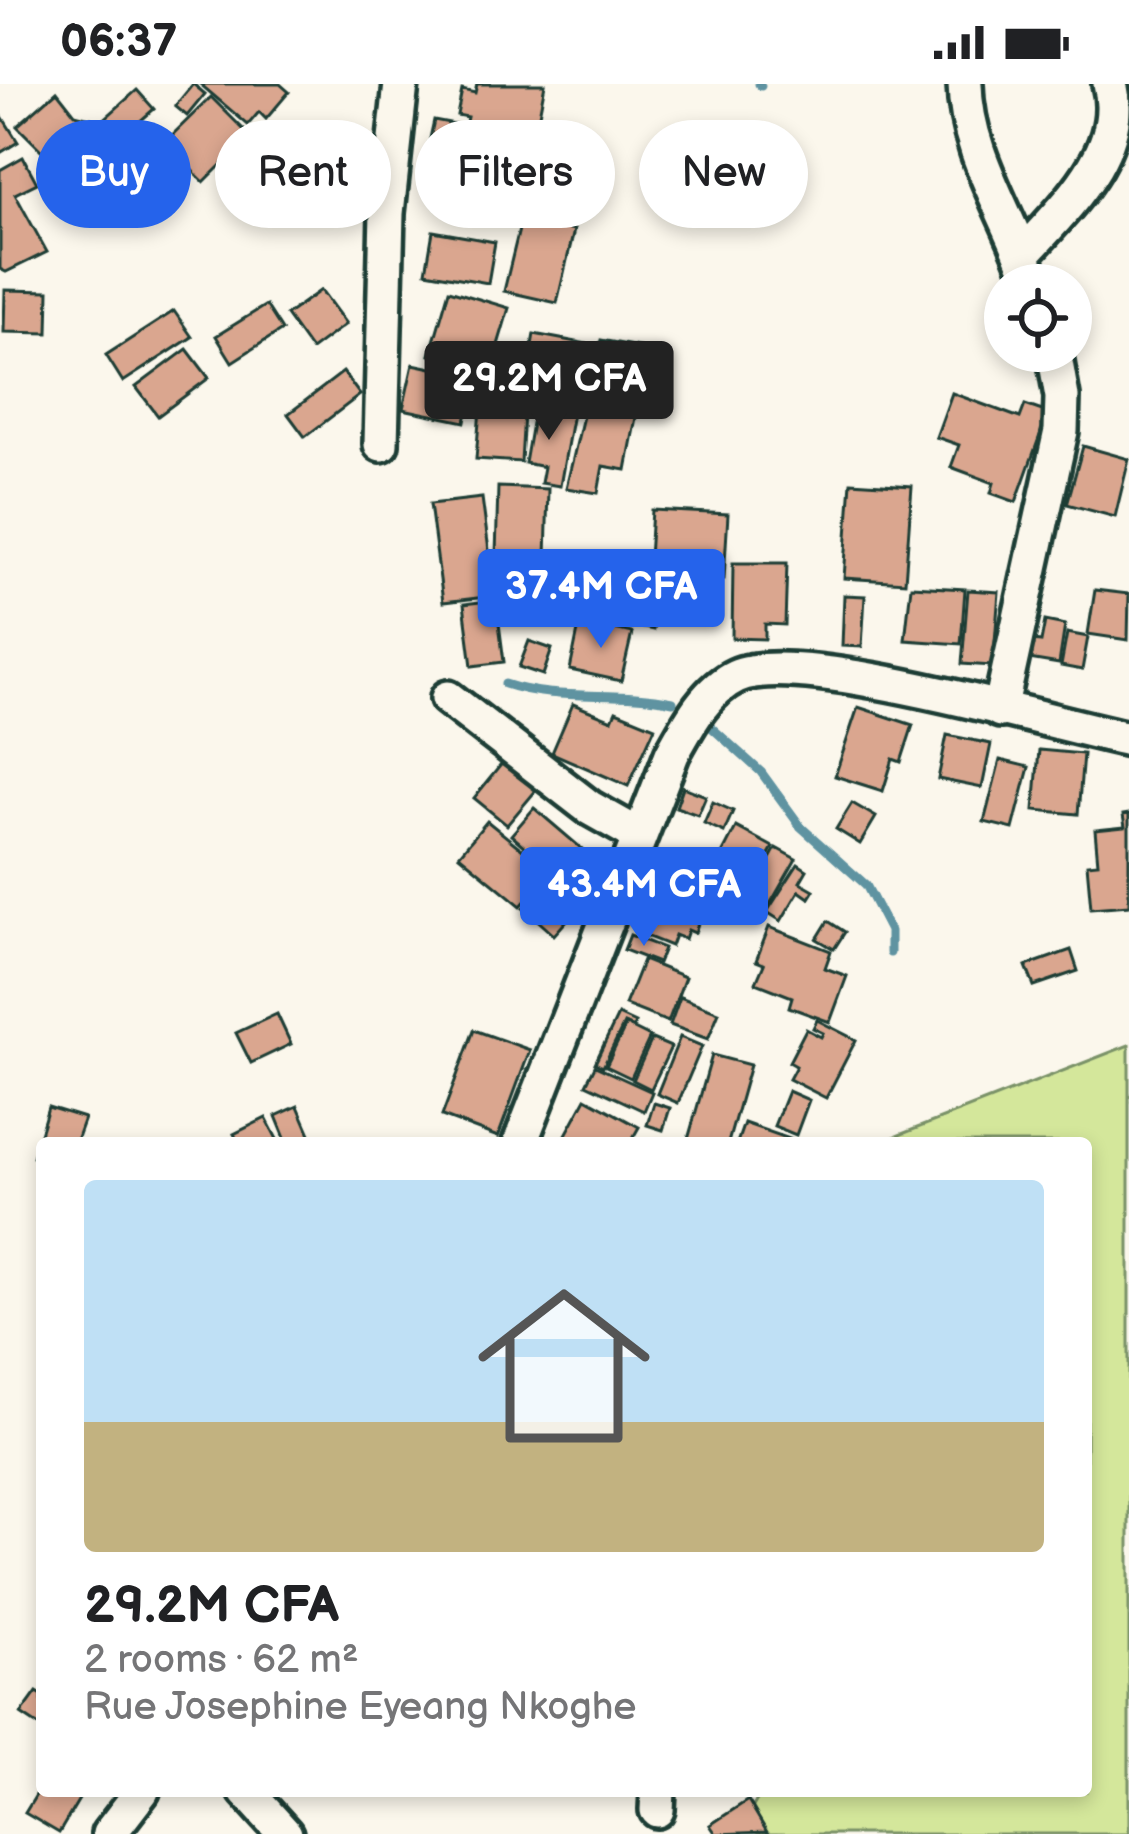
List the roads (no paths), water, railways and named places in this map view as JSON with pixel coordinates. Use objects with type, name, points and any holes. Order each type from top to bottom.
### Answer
[{"type":"street","points":[[381,444],[387,213],[401,84]]},
{"type":"street","points":[[965,84],[970,125],[988,179],[1025,264]]},
{"type":"street","points":[[1032,264],[1114,129],[1110,84]]},
{"type":"street","points":[[1000,710],[1061,431],[1058,372]]},
{"type":"street","points":[[522,1137],[638,835],[686,728],[705,700],[734,677],[762,668],[826,673],[1129,739]]},
{"type":"street","points":[[448,698],[590,808],[638,835]]},
{"type":"street","points":[[109,1834],[137,1797]]},
{"type":"street","points":[[251,1797],[285,1834]]},
{"type":"waterway","points":[[505,684],[546,693],[673,702]]},
{"type":"waterway","points":[[711,727],[761,772],[801,827],[866,885],[890,931],[890,953]]}]
